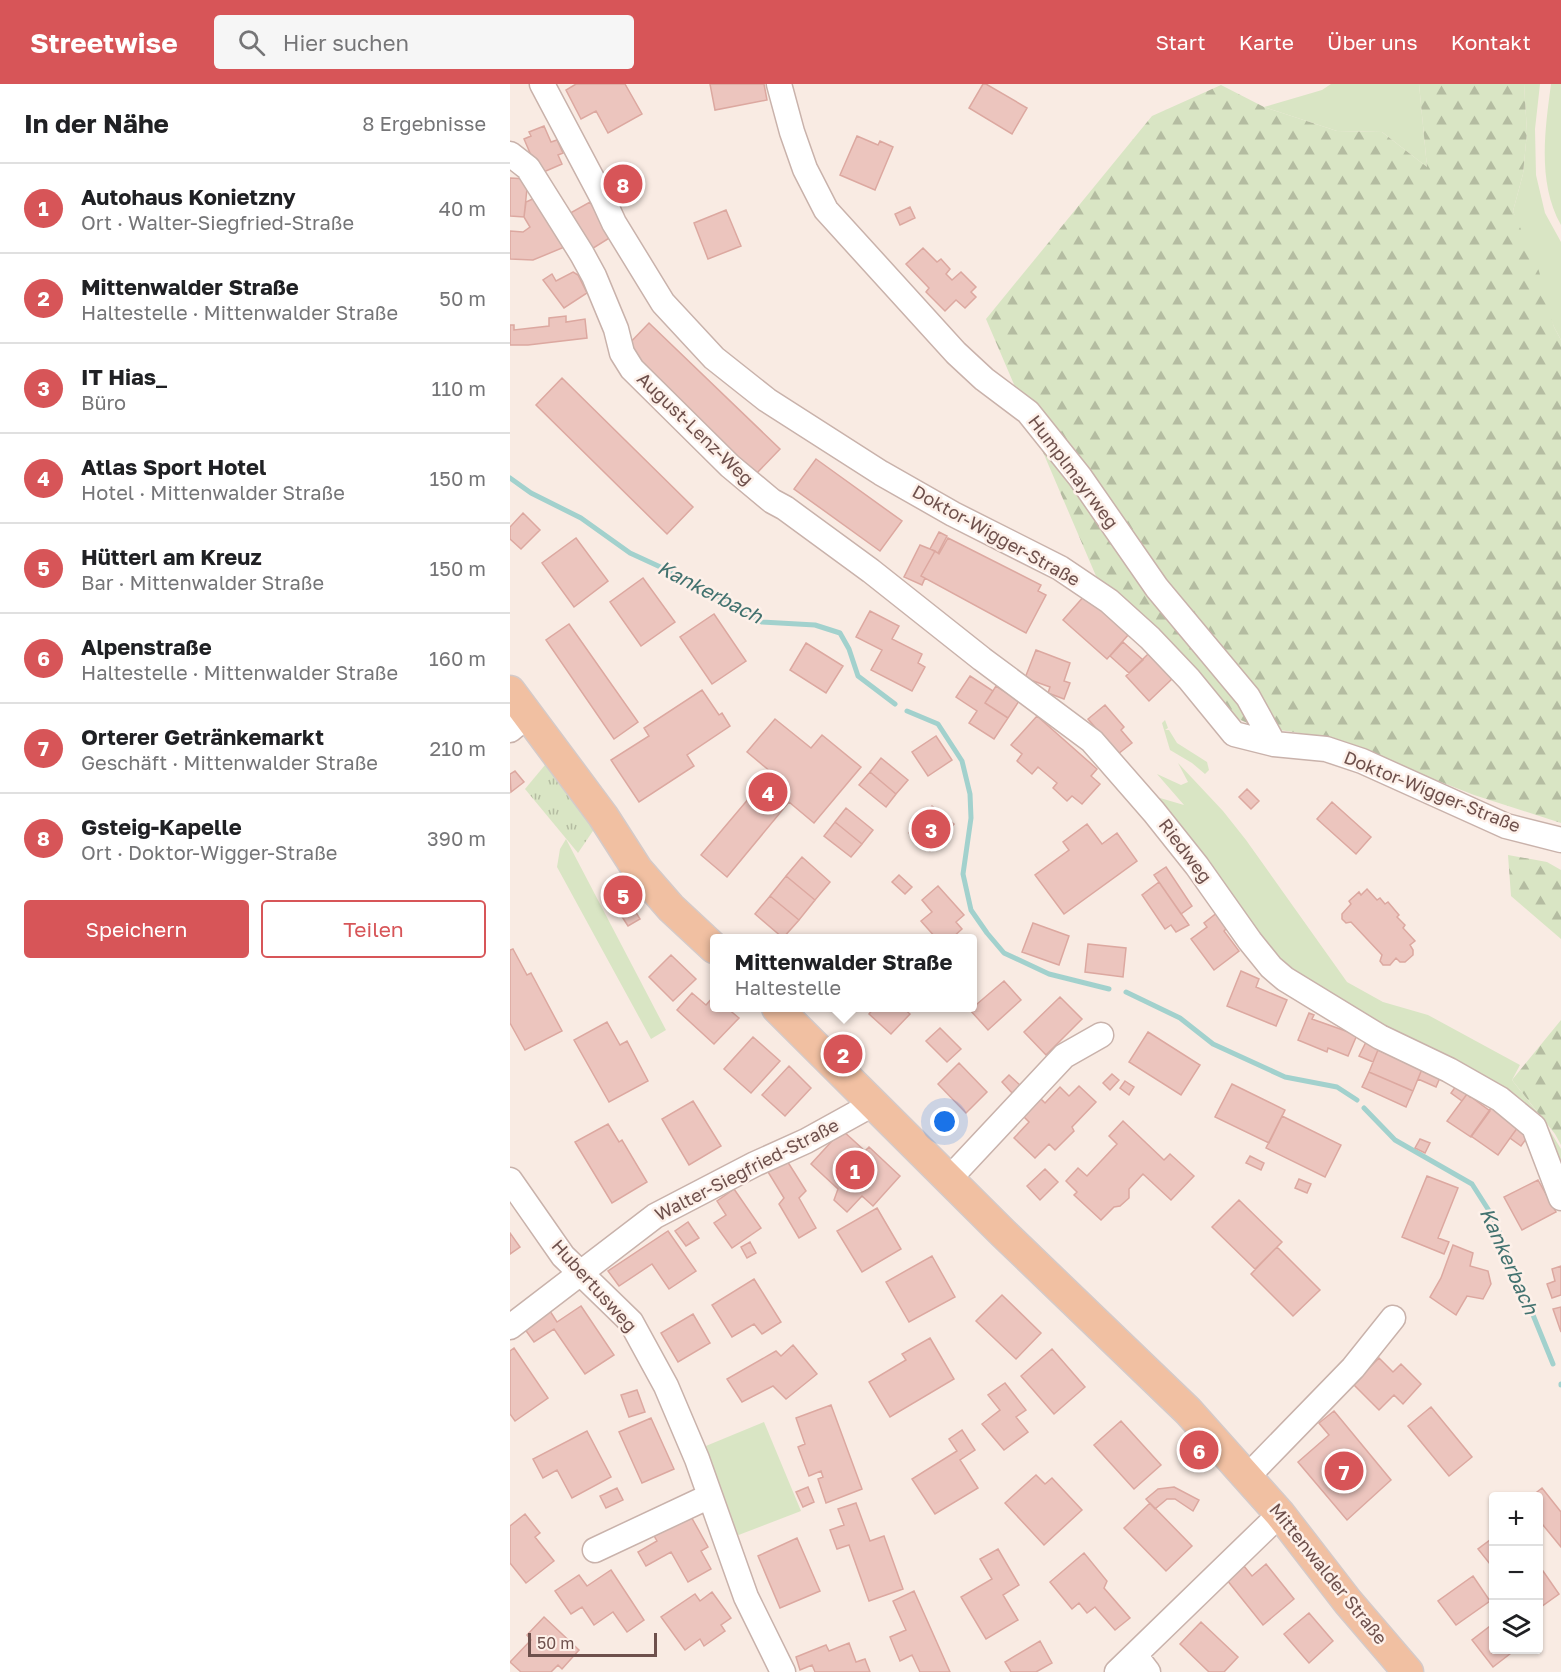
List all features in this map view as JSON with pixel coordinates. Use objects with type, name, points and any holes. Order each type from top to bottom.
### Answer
[{"type":"main road","points":[[510,691],[519,723],[603,816],[637,869],[671,908],[710,944]]},
{"type":"main road","name":"Mittenwalder Straße","points":[[781,1012],[1188,1411],[1280,1514],[1348,1602],[1408,1672]]},
{"type":"street","name":"Doktor-Wigger-Straße","points":[[542,84],[614,223],[663,303],[714,358],[767,400],[881,473],[953,514],[1060,568],[1109,601],[1150,638],[1189,679],[1234,734],[1274,744],[1326,749],[1362,761],[1506,826],[1561,840]]},
{"type":"street","name":"Humplmayrweg","points":[[779,84],[805,169],[826,210],[956,353],[984,379],[1028,412],[1080,477],[1157,588],[1248,697],[1274,744]]},
{"type":"street","name":"August-Lenz-Weg","points":[[510,154],[528,168],[582,254],[594,276],[616,329],[622,353],[632,369],[730,466],[772,501],[785,508]]},
{"type":"street","name":"Riedweg","points":[[785,508],[871,571],[982,659],[1092,741],[1154,812],[1197,866],[1250,941],[1271,967],[1285,979],[1380,1037],[1477,1085],[1500,1099],[1534,1128],[1561,1198]]},
{"type":"street","points":[[1506,826],[1561,858]]},
{"type":"street","points":[[949,1179],[1064,1056],[1101,1035]]},
{"type":"street","name":"Walter-Siegfried-Straße","points":[[510,1327],[655,1216],[755,1164],[806,1141],[873,1104]]},
{"type":"street","name":"Hubertusweg","points":[[510,1180],[563,1256],[631,1322],[666,1386],[697,1459],[746,1597],[783,1672]]},
{"type":"street","points":[[1247,1477],[1353,1368],[1393,1318]]},
{"type":"street","points":[[594,1550],[710,1496]]},
{"type":"street","points":[[1117,1672],[1142,1664],[1280,1514]]},
{"type":"green space","points":[[1331,84],[1419,84],[1427,167],[1382,132],[1337,131],[1264,107],[1322,90]]},
{"type":"green space","points":[[1419,84],[1524,84],[1527,132],[1523,174],[1513,211],[1539,271],[1554,327],[1561,340],[1561,823],[1474,795],[1326,737],[1254,726],[1234,717],[1140,614],[1096,576],[986,319],[1152,116],[1221,85],[1264,107],[1337,131],[1382,132],[1427,167]]},
{"type":"green space","points":[[1524,84],[1540,84],[1535,129],[1536,175],[1545,213],[1561,242],[1561,340],[1554,327],[1513,211],[1523,174],[1527,132]]},
{"type":"green space","points":[[1551,84],[1561,84],[1561,225],[1548,191],[1546,174],[1545,137]]},
{"type":"green space","points":[[1165,720],[1168,728],[1165,730],[1169,730],[1177,743],[1207,762],[1209,770],[1205,774],[1170,750],[1162,723]]},
{"type":"green space","points":[[555,753],[601,819],[578,853],[525,789]]},
{"type":"green space","points":[[1178,763],[1223,811],[1246,840],[1347,982],[1383,1002],[1428,1015],[1520,1065],[1512,1080],[1542,1118],[1561,1149],[1561,1181],[1541,1125],[1272,960],[1143,793],[1184,805],[1157,774],[1181,785],[1188,782]]},
{"type":"green space","points":[[566,839],[666,1030],[651,1039],[557,867],[560,849]]},
{"type":"green space","points":[[1508,855],[1547,862],[1561,870],[1561,939],[1511,896]]},
{"type":"green space","points":[[1561,1020],[1561,1145],[1555,1134],[1512,1080]]},
{"type":"green space","points":[[764,1422],[801,1511],[736,1536],[701,1448]]},
{"type":"building","points":[[576,84],[625,84],[642,114],[608,133],[596,111],[581,119],[566,90]]},
{"type":"building","points":[[710,84],[764,84],[767,100],[715,110]]},
{"type":"building","points":[[983,84],[1027,108],[1012,134],[969,108]]},
{"type":"building","points":[[544,126],[551,142],[557,140],[563,153],[558,155],[562,164],[539,174],[524,139],[531,136],[529,132]]},
{"type":"building","points":[[857,136],[878,145],[880,141],[893,147],[875,190],[840,175]]},
{"type":"building","points":[[628,175],[634,185],[618,193],[613,182]]},
{"type":"building","points":[[510,178],[528,179],[524,217],[510,216]]},
{"type":"building","points":[[537,197],[567,246],[533,260],[510,259],[510,231],[523,232],[530,227],[524,217],[526,202]]},
{"type":"building","points":[[590,202],[611,237],[587,252],[565,216]]},
{"type":"building","points":[[910,207],[915,218],[900,225],[895,214]]},
{"type":"building","points":[[726,210],[741,246],[708,259],[694,223]]},
{"type":"building","points":[[923,248],[937,262],[941,259],[950,269],[946,274],[952,280],[961,272],[976,287],[971,292],[976,297],[965,308],[956,300],[945,311],[926,292],[929,288],[906,264]]},
{"type":"building","points":[[573,272],[578,275],[587,293],[564,308],[543,280],[552,274],[556,281]]},
{"type":"building","points":[[566,316],[566,322],[585,319],[587,338],[510,345],[510,325],[514,325],[514,330],[549,326],[549,318]]},
{"type":"building","points":[[649,323],[780,449],[756,474],[625,348]]},
{"type":"building","points":[[562,378],[693,507],[667,534],[536,405]]},
{"type":"building","points":[[816,459],[902,521],[880,551],[794,489]]},
{"type":"building","points":[[523,513],[540,530],[521,549],[510,539],[510,527]]},
{"type":"building","points":[[939,532],[947,536],[938,553],[930,549]]},
{"type":"building","points":[[576,538],[608,581],[574,607],[542,563]]},
{"type":"building","points":[[948,538],[1041,585],[1038,591],[1046,595],[1026,633],[921,576],[935,551],[939,554]]},
{"type":"building","points":[[920,545],[935,551],[921,576],[925,578],[922,585],[904,577]]},
{"type":"building","points":[[643,578],[675,622],[641,646],[610,602]]},
{"type":"building","points":[[1085,595],[1129,634],[1107,659],[1063,620]]},
{"type":"building","points":[[870,611],[899,626],[892,639],[922,654],[918,663],[925,667],[912,691],[871,670],[882,650],[856,637]]},
{"type":"building","points":[[714,614],[746,661],[712,684],[680,637]]},
{"type":"building","points":[[569,624],[638,722],[614,739],[546,640]]},
{"type":"building","points":[[1123,642],[1143,660],[1129,673],[1110,656]]},
{"type":"building","points":[[806,643],[843,666],[826,693],[790,670]]},
{"type":"building","points":[[1036,650],[1070,663],[1064,681],[1070,683],[1064,699],[1048,693],[1050,687],[1025,678]]},
{"type":"building","points":[[1149,653],[1173,678],[1149,701],[1126,676]]},
{"type":"building","points":[[970,676],[993,691],[985,703],[1008,718],[994,739],[969,723],[977,711],[956,697]]},
{"type":"building","points":[[996,686],[1019,701],[1008,718],[985,703]]},
{"type":"building","points":[[702,690],[719,715],[722,713],[730,726],[687,755],[694,766],[639,802],[611,760],[649,736],[644,728]]},
{"type":"building","points":[[1105,705],[1124,727],[1121,730],[1132,743],[1118,754],[1088,719]]},
{"type":"building","points":[[1037,716],[1097,769],[1091,776],[1100,784],[1082,804],[1072,796],[1067,801],[1053,788],[1057,783],[1038,767],[1032,774],[1017,761],[1022,754],[1011,745]]},
{"type":"building","points":[[775,719],[811,748],[822,735],[861,767],[814,823],[789,802],[727,877],[701,855],[771,772],[747,752]]},
{"type":"building","points":[[936,736],[952,760],[928,776],[912,752]]},
{"type":"building","points":[[881,758],[908,780],[896,794],[870,772]]},
{"type":"building","points":[[515,771],[524,782],[511,792],[510,774]]},
{"type":"building","points":[[870,772],[896,794],[886,807],[859,785]]},
{"type":"building","points":[[1247,789],[1259,801],[1251,809],[1239,797]]},
{"type":"building","points":[[1332,802],[1371,837],[1356,854],[1317,819]]},
{"type":"building","points":[[932,806],[954,824],[930,851],[909,833]]},
{"type":"building","points":[[846,808],[873,830],[862,844],[835,822]]},
{"type":"building","points":[[835,822],[862,844],[851,857],[824,836]]},
{"type":"building","points":[[1087,824],[1102,844],[1117,833],[1137,861],[1064,914],[1035,875],[1069,850],[1063,842]]},
{"type":"building","points":[[802,857],[830,882],[815,900],[786,876]]},
{"type":"building","points":[[1166,867],[1192,906],[1181,914],[1154,875]]},
{"type":"building","points":[[899,875],[912,887],[905,894],[892,882]]},
{"type":"building","points":[[786,876],[815,900],[799,920],[770,896]]},
{"type":"building","points":[[1159,882],[1189,925],[1176,932],[1171,925],[1165,929],[1142,895]]},
{"type":"building","points":[[938,886],[964,915],[956,922],[962,929],[956,934],[932,934],[921,921],[932,912],[922,900]]},
{"type":"building","points":[[1367,889],[1377,900],[1380,898],[1385,904],[1388,902],[1405,925],[1403,928],[1415,941],[1410,945],[1413,955],[1405,962],[1400,962],[1396,958],[1390,965],[1383,965],[1380,961],[1382,955],[1351,922],[1346,923],[1342,919],[1342,914],[1351,904],[1349,901],[1359,892],[1361,895]]},
{"type":"building","points":[[770,896],[799,920],[787,934],[778,934],[755,914]]},
{"type":"building","points":[[629,901],[640,919],[628,926],[617,909]]},
{"type":"building","points":[[1218,912],[1229,926],[1224,931],[1239,951],[1214,970],[1191,939],[1207,927],[1204,923]]},
{"type":"building","points":[[1033,923],[1069,936],[1059,965],[1022,952]]},
{"type":"building","points":[[1088,944],[1126,948],[1123,977],[1085,972]]},
{"type":"building","points":[[513,949],[527,975],[531,973],[562,1031],[525,1050],[510,1023],[510,950]]},
{"type":"building","points":[[671,955],[696,979],[673,1001],[649,977]]},
{"type":"building","points":[[1241,971],[1259,979],[1256,987],[1287,1000],[1276,1026],[1227,1006]]},
{"type":"building","points":[[1004,981],[1021,1000],[988,1030],[972,1012],[977,1012],[977,1004]]},
{"type":"building","points":[[692,993],[706,1005],[710,1000],[710,1012],[732,1012],[739,1018],[714,1044],[677,1010]]},
{"type":"building","points":[[1060,997],[1082,1019],[1046,1055],[1024,1032]]},
{"type":"building","points":[[871,1012],[908,1012],[910,1014],[891,1034],[869,1014]]},
{"type":"building","points":[[1309,1013],[1314,1015],[1312,1019],[1357,1035],[1348,1056],[1328,1048],[1327,1052],[1298,1040]]},
{"type":"building","points":[[607,1022],[620,1045],[627,1041],[648,1081],[609,1102],[574,1040]]},
{"type":"building","points":[[940,1028],[961,1049],[947,1062],[926,1041]]},
{"type":"building","points":[[1148,1032],[1200,1065],[1181,1095],[1129,1062]]},
{"type":"building","points":[[753,1037],[780,1061],[751,1093],[724,1069]]},
{"type":"building","points":[[1368,1038],[1395,1050],[1392,1056],[1378,1050],[1373,1062],[1359,1056]]},
{"type":"building","points":[[1378,1050],[1422,1069],[1413,1091],[1369,1072]]},
{"type":"building","points":[[959,1063],[987,1092],[966,1113],[938,1084]]},
{"type":"building","points":[[789,1066],[811,1088],[785,1116],[762,1095]]},
{"type":"building","points":[[1422,1069],[1442,1073],[1436,1087],[1418,1079]]},
{"type":"building","points":[[1369,1072],[1413,1091],[1406,1107],[1362,1087]]},
{"type":"building","points":[[1112,1074],[1119,1080],[1110,1090],[1103,1083]]},
{"type":"building","points":[[1009,1075],[1021,1086],[1013,1094],[1002,1082]]},
{"type":"building","points":[[1461,1079],[1475,1089],[1470,1097],[1467,1094],[1462,1101],[1451,1093]]},
{"type":"building","points":[[1125,1081],[1134,1087],[1129,1095],[1120,1088]]},
{"type":"building","points":[[1232,1084],[1285,1110],[1269,1143],[1215,1117]]},
{"type":"building","points":[[1079,1086],[1096,1102],[1072,1127],[1074,1131],[1055,1150],[1049,1144],[1035,1158],[1014,1138],[1029,1122],[1023,1116],[1040,1098],[1045,1103],[1060,1087],[1069,1096]]},
{"type":"building","points":[[1467,1094],[1490,1111],[1471,1137],[1447,1121]]},
{"type":"building","points":[[693,1101],[721,1146],[689,1165],[662,1119]]},
{"type":"building","points":[[1491,1108],[1518,1127],[1498,1155],[1471,1136]]},
{"type":"building","points":[[1282,1116],[1341,1145],[1325,1177],[1266,1148]]},
{"type":"building","points":[[1123,1121],[1164,1160],[1170,1154],[1194,1176],[1171,1200],[1143,1174],[1129,1189],[1129,1198],[1120,1206],[1114,1207],[1101,1220],[1074,1195],[1077,1192],[1066,1181],[1078,1168],[1087,1176],[1117,1144],[1109,1136]]},
{"type":"building","points":[[608,1124],[619,1142],[622,1140],[647,1182],[612,1203],[575,1142]]},
{"type":"building","points":[[1518,1127],[1531,1132],[1521,1146],[1510,1138]]},
{"type":"building","points":[[842,1130],[865,1151],[869,1147],[900,1176],[873,1206],[862,1196],[847,1212],[834,1200],[838,1189],[811,1164]]},
{"type":"building","points":[[1420,1139],[1430,1143],[1425,1153],[1415,1148]]},
{"type":"building","points":[[784,1156],[806,1191],[799,1198],[816,1228],[799,1238],[779,1204],[784,1198],[765,1167]]},
{"type":"building","points":[[1250,1156],[1264,1163],[1261,1170],[1246,1163]]},
{"type":"building","points":[[1045,1169],[1058,1182],[1040,1200],[1027,1186]]},
{"type":"building","points":[[1427,1176],[1458,1188],[1438,1238],[1449,1242],[1444,1254],[1402,1237]]},
{"type":"building","points":[[1299,1179],[1311,1184],[1307,1193],[1295,1188]]},
{"type":"building","points":[[1538,1180],[1556,1212],[1522,1230],[1504,1197]]},
{"type":"building","points":[[734,1189],[761,1228],[732,1248],[714,1223],[726,1215],[717,1201]]},
{"type":"building","points":[[1239,1200],[1282,1242],[1255,1269],[1212,1227]]},
{"type":"building","points":[[877,1208],[901,1249],[862,1272],[837,1231]]},
{"type":"building","points":[[688,1222],[699,1238],[686,1246],[675,1231]]},
{"type":"building","points":[[668,1231],[696,1271],[669,1289],[652,1264],[619,1286],[608,1271]]},
{"type":"building","points":[[510,1233],[520,1247],[510,1254]]},
{"type":"building","points":[[750,1242],[756,1253],[747,1258],[741,1247]]},
{"type":"building","points":[[1453,1245],[1473,1253],[1470,1266],[1488,1271],[1491,1284],[1483,1299],[1467,1296],[1456,1315],[1430,1297],[1441,1278]]},
{"type":"building","points":[[1277,1247],[1320,1290],[1293,1316],[1251,1274]]},
{"type":"building","points":[[932,1256],[955,1297],[909,1322],[886,1282]]},
{"type":"building","points":[[1561,1266],[1561,1295],[1552,1298],[1547,1284],[1555,1281],[1552,1269]]},
{"type":"building","points":[[754,1279],[781,1322],[762,1334],[754,1324],[732,1337],[712,1305]]},
{"type":"building","points":[[1002,1295],[1041,1333],[1016,1359],[976,1321]]},
{"type":"building","points":[[581,1306],[614,1355],[585,1374],[554,1329],[534,1342],[524,1328],[550,1311],[557,1322]]},
{"type":"building","points":[[1561,1307],[1561,1332],[1553,1309]]},
{"type":"building","points":[[693,1314],[710,1343],[678,1362],[661,1333]]},
{"type":"building","points":[[930,1338],[954,1379],[890,1417],[869,1382],[906,1360],[902,1354]]},
{"type":"building","points":[[793,1345],[817,1374],[786,1399],[773,1386],[742,1402],[727,1379],[776,1351],[781,1356]]},
{"type":"building","points":[[514,1348],[548,1398],[515,1421],[510,1414],[510,1351]]},
{"type":"building","points":[[1052,1349],[1085,1387],[1054,1414],[1021,1376]]},
{"type":"building","points":[[1379,1358],[1393,1372],[1401,1364],[1421,1384],[1403,1404],[1394,1395],[1379,1410],[1353,1384]]},
{"type":"building","points":[[1005,1383],[1026,1410],[1016,1417],[1028,1432],[1004,1450],[982,1424],[1000,1410],[988,1395]]},
{"type":"building","points":[[637,1390],[645,1412],[629,1417],[621,1395]]},
{"type":"building","points":[[831,1405],[862,1489],[826,1503],[818,1479],[823,1477],[821,1471],[809,1476],[798,1447],[805,1444],[796,1418]]},
{"type":"building","points":[[1431,1407],[1472,1457],[1449,1476],[1408,1426]]},
{"type":"building","points":[[1334,1411],[1391,1480],[1347,1520],[1298,1462],[1329,1435],[1319,1423]]},
{"type":"building","points":[[651,1418],[674,1469],[642,1483],[619,1432]]},
{"type":"building","points":[[1121,1421],[1161,1465],[1134,1489],[1094,1445]]},
{"type":"building","points":[[962,1430],[975,1450],[960,1460],[978,1488],[935,1514],[912,1479],[957,1451],[949,1439]]},
{"type":"building","points":[[587,1431],[611,1477],[572,1498],[557,1470],[543,1478],[533,1459]]},
{"type":"building","points":[[1036,1475],[1045,1484],[1052,1478],[1082,1510],[1044,1545],[1005,1503]]},
{"type":"building","points":[[808,1487],[814,1502],[803,1507],[796,1492]]},
{"type":"building","points":[[1174,1487],[1199,1500],[1193,1511],[1175,1499],[1167,1499],[1155,1509],[1146,1499],[1158,1489]]},
{"type":"building","points":[[617,1488],[623,1500],[606,1508],[600,1496]]},
{"type":"building","points":[[1542,1488],[1561,1512],[1561,1547],[1543,1525],[1543,1492],[1537,1492]]},
{"type":"building","points":[[856,1503],[870,1541],[884,1536],[903,1589],[869,1601],[849,1545],[837,1549],[830,1530],[844,1525],[838,1509]]},
{"type":"building","points":[[1150,1503],[1192,1546],[1166,1571],[1124,1528]]},
{"type":"building","points":[[689,1513],[708,1547],[701,1551],[711,1569],[688,1582],[671,1552],[646,1566],[638,1552],[657,1541],[653,1534]]},
{"type":"building","points":[[525,1514],[540,1533],[535,1537],[554,1561],[526,1583],[510,1563],[510,1526]]},
{"type":"building","points":[[797,1538],[820,1591],[780,1608],[758,1556]]},
{"type":"building","points":[[1489,1541],[1489,1563],[1478,1549]]},
{"type":"building","points":[[998,1549],[1019,1585],[1003,1595],[1018,1620],[986,1639],[961,1597],[992,1579],[980,1559]]},
{"type":"building","points":[[1084,1553],[1107,1581],[1104,1588],[1130,1618],[1115,1630],[1095,1607],[1087,1613],[1079,1603],[1072,1609],[1050,1582]]},
{"type":"building","points":[[1266,1564],[1294,1599],[1263,1625],[1227,1580],[1244,1566],[1252,1576]]},
{"type":"building","points":[[611,1570],[644,1620],[627,1632],[613,1612],[594,1625],[582,1607],[571,1614],[555,1591],[579,1575],[587,1586]]},
{"type":"building","points":[[1543,1571],[1559,1594],[1543,1605]]},
{"type":"building","points":[[1473,1576],[1489,1600],[1456,1625],[1438,1601]]},
{"type":"building","points":[[914,1591],[950,1672],[920,1672],[912,1655],[900,1661],[890,1637],[906,1630],[893,1601]]},
{"type":"building","points":[[712,1592],[731,1618],[721,1625],[725,1631],[704,1646],[700,1639],[685,1650],[661,1617],[695,1594],[700,1601]]},
{"type":"building","points":[[1309,1613],[1333,1641],[1309,1663],[1284,1634]]},
{"type":"building","points":[[544,1617],[579,1650],[562,1669],[558,1665],[551,1672],[521,1672],[510,1662],[531,1640],[527,1635]]},
{"type":"building","points":[[1201,1622],[1238,1657],[1224,1672],[1209,1672],[1180,1644]]},
{"type":"building","points":[[1489,1627],[1489,1654],[1510,1654],[1493,1667],[1472,1640]]},
{"type":"building","points":[[1040,1641],[1052,1663],[1036,1672],[1011,1672],[1005,1662]]},
{"type":"building","points":[[849,1643],[856,1662],[865,1659],[870,1672],[815,1672],[812,1665],[800,1670],[796,1657],[826,1645],[829,1651]]},
{"type":"waterway","name":"Kankerbach","points":[[510,478],[531,493],[581,518],[630,553],[693,582],[762,622],[815,625],[840,633],[849,649],[858,676],[895,704]]},
{"type":"waterway","name":"Kankerbach","points":[[907,711],[938,724],[962,761],[970,794],[971,818],[963,874],[971,910],[987,933],[1004,953],[1049,974],[1109,989]]},
{"type":"waterway","name":"Kankerbach","points":[[1126,992],[1180,1018],[1213,1044],[1285,1077],[1337,1087],[1357,1100]]},
{"type":"waterway","name":"Kankerbach","points":[[1364,1108],[1395,1140],[1472,1184],[1493,1217],[1553,1364]]},
{"type":"place","name":"Gsteig-Kapelle","points":[[623,184]]},
{"type":"place","name":"Atlas Sport Hotel","points":[[768,792]]},
{"type":"place","name":"IT Hias_","points":[[931,829]]},
{"type":"place","name":"Hütterl am Kreuz","points":[[623,895]]},
{"type":"place","name":"Mittenwalder Straße","points":[[843,1054]]},
{"type":"place","name":"Autohaus Konietzny","points":[[855,1170]]},
{"type":"place","name":"Alpenstraße","points":[[1199,1450]]},
{"type":"place","name":"Orterer Getränkemarkt","points":[[1344,1471]]}]
